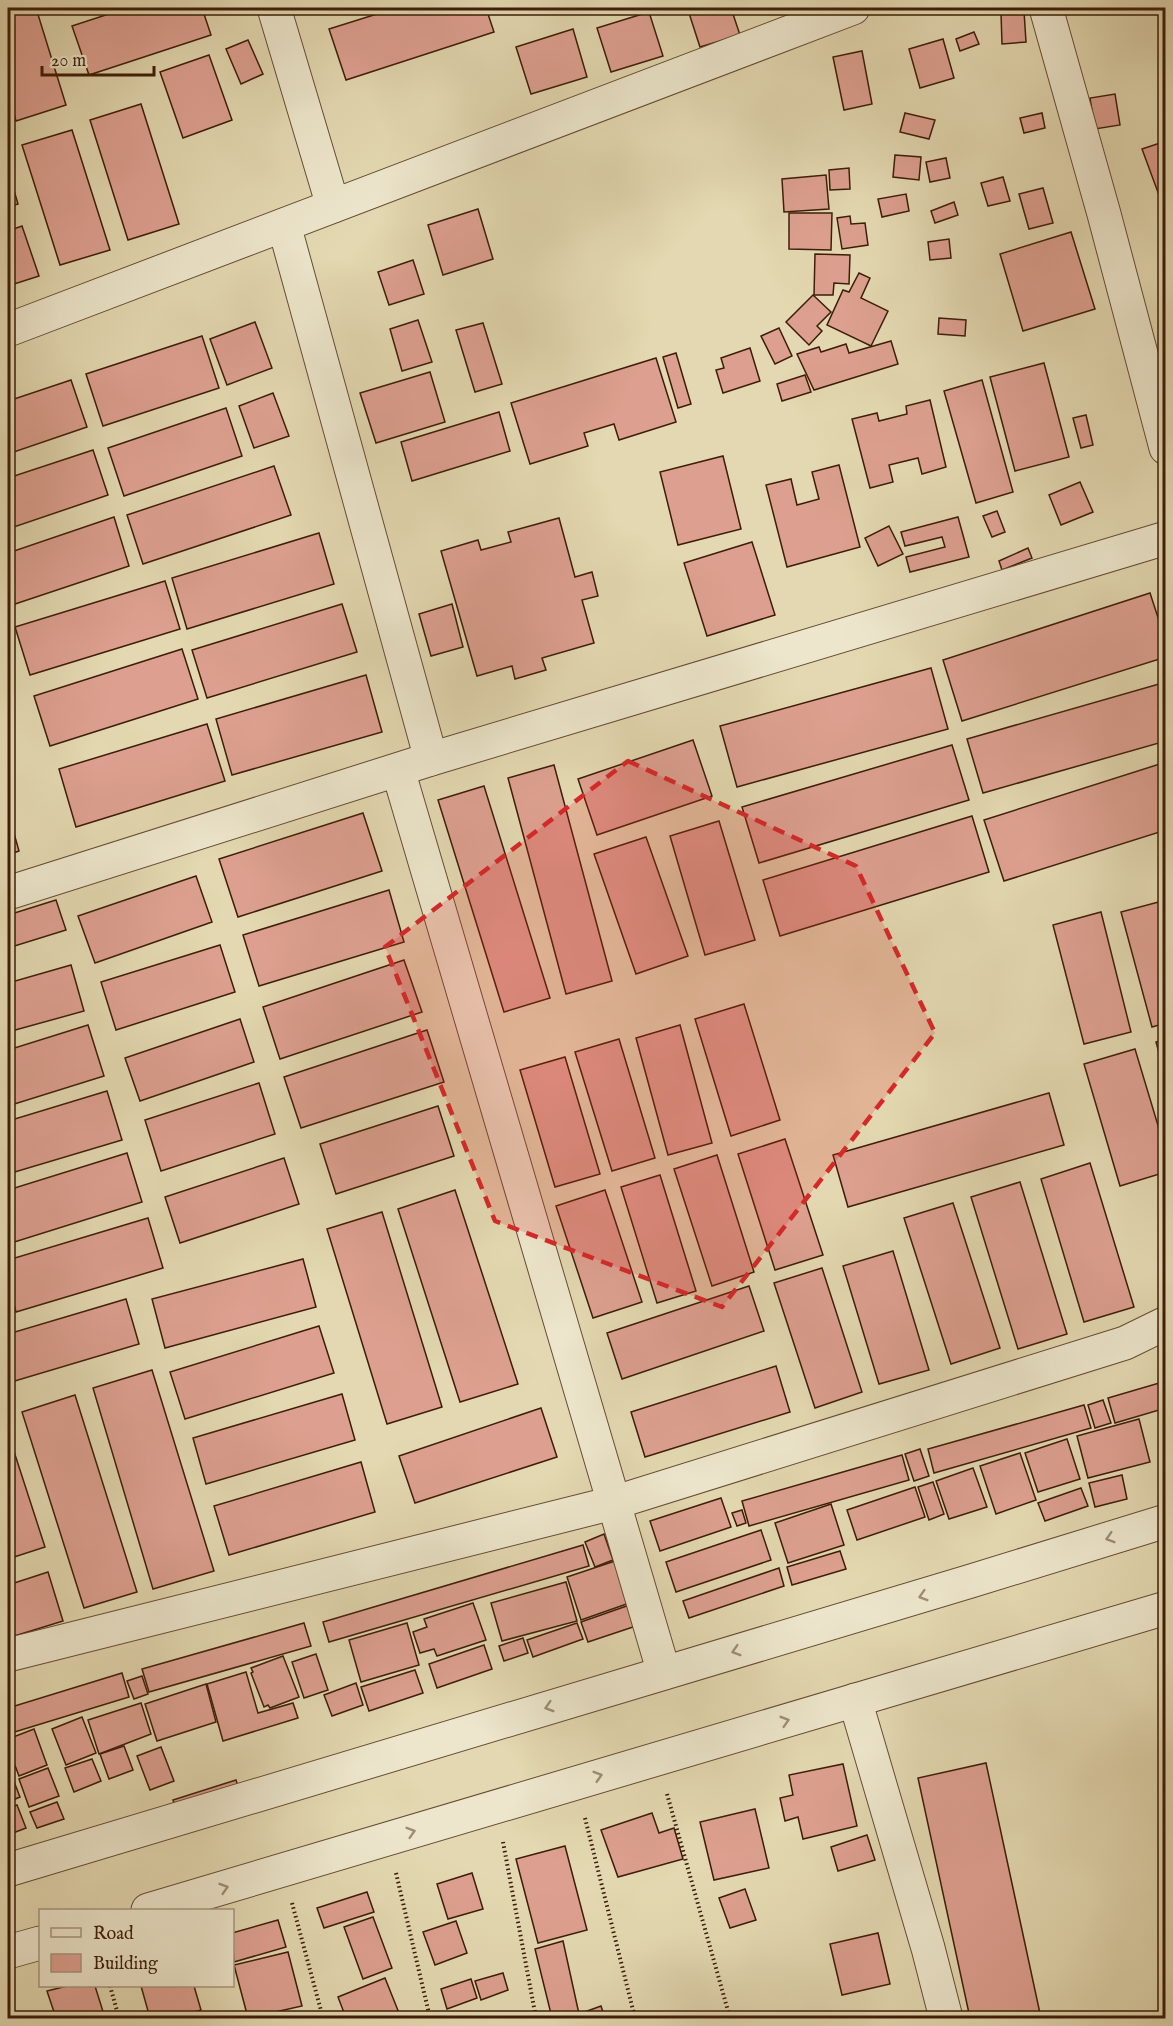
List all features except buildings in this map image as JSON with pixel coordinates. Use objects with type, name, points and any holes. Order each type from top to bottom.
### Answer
[{"type":"street","points":[[274,8],[333,206]]},
{"type":"street","points":[[8,330],[853,8]]},
{"type":"street","points":[[1046,8],[1166,448]]},
{"type":"street","points":[[284,225],[431,759]]},
{"type":"street","points":[[8,892],[431,759],[1166,538]]},
{"type":"street","points":[[398,770],[663,1673]]},
{"type":"street","points":[[8,1655],[614,1503],[1125,1343],[1166,1323]]},
{"type":"street","points":[[8,1870],[960,1585],[1166,1521]]},
{"type":"street","points":[[155,1909],[1166,1608]]},
{"type":"street","points":[[855,1700],[928,1948],[946,2019]]},
{"type":"street","points":[[8,1952],[39,1942]]},
{"type":"path","points":[[657,1759],[730,2019]]},
{"type":"path","points":[[576,1783],[635,2019]]},
{"type":"path","points":[[496,1807],[536,2019]]},
{"type":"path","points":[[387,1839],[430,2019]]},
{"type":"path","points":[[284,1870],[323,2019]]},
{"type":"path","points":[[110,1987],[119,2019]]},
{"type":"highlighted area","points":[[628,761],[856,866],[935,1033],[722,1307],[495,1221],[385,947]]}]
